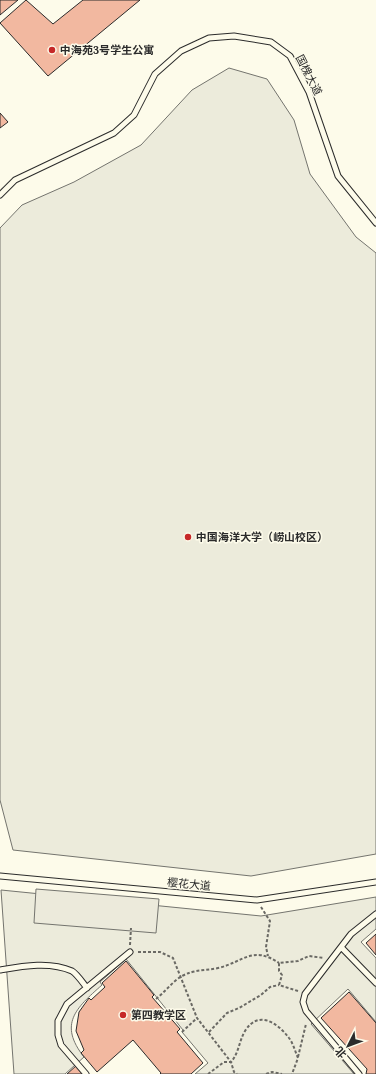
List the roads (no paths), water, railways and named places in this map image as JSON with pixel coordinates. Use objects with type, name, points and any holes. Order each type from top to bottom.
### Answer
[{"type":"lane","name":"国槐大道","points":[[0,195],[15,180],[114,133],[134,115],[155,74],[180,52],[209,38],[234,36],[271,42],[290,56],[309,92],[338,176],[376,223]]},
{"type":"lane","name":"樱花大道","points":[[0,876],[257,900],[376,882]]},
{"type":"lane","points":[[359,1074],[306,1011],[302,1002],[305,994],[351,934],[376,914]]},
{"type":"lane","points":[[341,946],[376,983]]},
{"type":"lane","points":[[86,1074],[61,1045],[58,1035],[58,1021],[67,1004],[130,952]]},
{"type":"lane","points":[[0,970],[30,965],[57,967],[73,972],[87,988]]},
{"type":"place","name":"中海苑3号学生公寓","points":[[52,50]]},
{"type":"place","name":"中国海洋大学（崂山校区）","points":[[188,537]]},
{"type":"place","name":"第四教学区","points":[[123,1015]]}]
